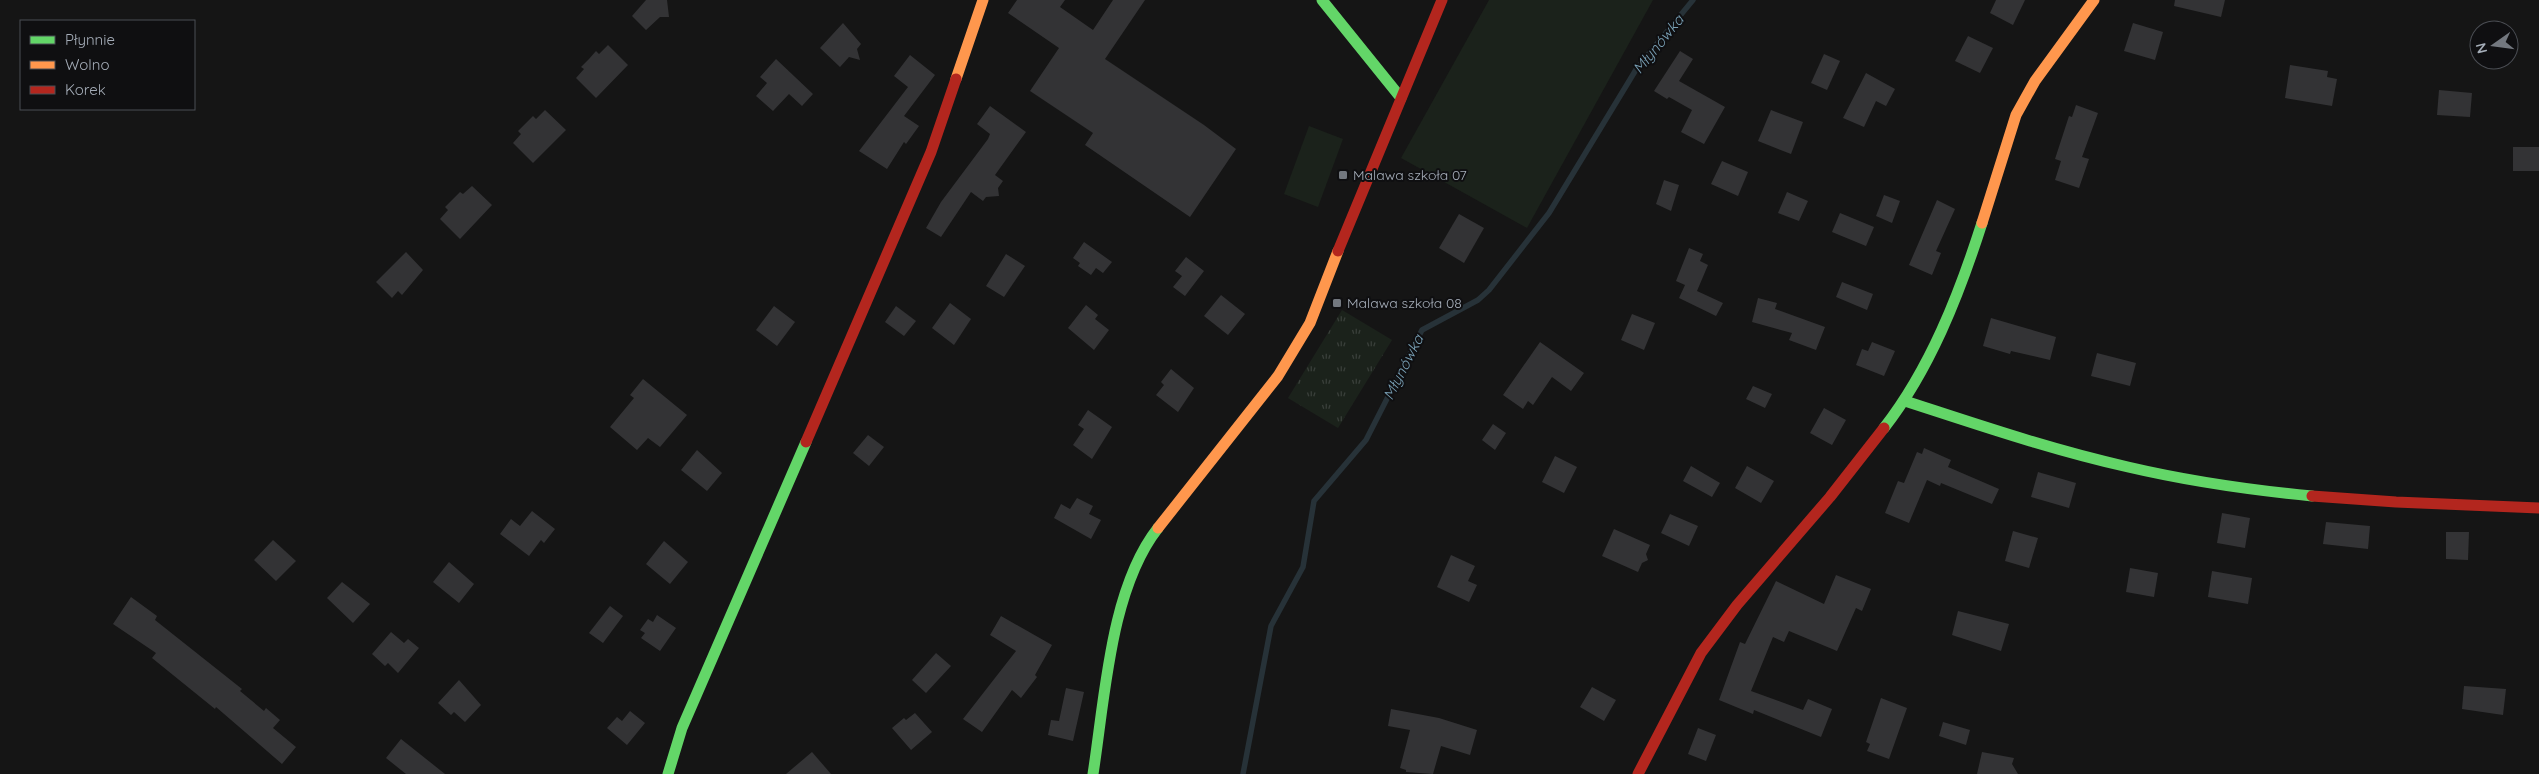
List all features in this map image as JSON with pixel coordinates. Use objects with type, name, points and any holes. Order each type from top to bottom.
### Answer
[{"type":"street","points":[[668,774],[682,728],[931,152],[983,0]]},
{"type":"street","points":[[1322,0],[1401,98]]},
{"type":"street","points":[[1093,774],[1122,600],[1136,566],[1154,533],[1278,376],[1310,323],[1354,210],[1442,0]]},
{"type":"street","points":[[1638,774],[1682,686],[1701,653],[1737,605],[1830,497],[1905,401],[1933,349],[1969,264],[2016,115],[2035,82],[2094,0]]},
{"type":"street","points":[[1905,401],[2093,459],[2158,474],[2226,485],[2355,499],[2447,506],[2539,508]]},
{"type":"green space","points":[[1489,0],[1653,0],[1527,228],[1401,158]]},
{"type":"green space","points":[[1309,126],[1343,139],[1318,207],[1284,194]]},
{"type":"green space","points":[[1342,310],[1392,340],[1338,428],[1288,398]]},
{"type":"building","points":[[646,0],[667,0],[669,17],[660,17],[646,30],[632,16]]},
{"type":"building","points":[[1017,0],[1065,0],[1060,7],[1093,30],[1113,0],[1145,0],[1105,59],[1204,125],[1236,149],[1190,217],[1085,145],[1093,133],[1030,91],[1059,48],[1008,13]]},
{"type":"building","points":[[1996,0],[2025,0],[2013,25],[1990,13]]},
{"type":"building","points":[[2175,0],[2225,0],[2221,17],[2174,6]]},
{"type":"building","points":[[843,23],[861,44],[857,49],[860,60],[849,57],[840,67],[820,48]]},
{"type":"building","points":[[2133,23],[2163,32],[2155,60],[2124,51]]},
{"type":"building","points":[[1968,36],[1993,48],[1980,73],[1955,61]]},
{"type":"building","points":[[608,45],[628,65],[596,98],[576,78],[584,69],[581,67],[596,51],[599,54]]},
{"type":"building","points":[[1680,51],[1693,59],[1679,81],[1725,107],[1704,144],[1681,132],[1692,110],[1654,91]]},
{"type":"building","points":[[1824,54],[1840,61],[1827,90],[1811,83]]},
{"type":"building","points":[[910,55],[935,75],[904,116],[919,126],[906,144],[904,142],[887,169],[859,151],[908,87],[894,76]]},
{"type":"building","points":[[776,59],[813,94],[802,106],[789,94],[773,111],[756,96],[767,83],[760,77]]},
{"type":"building","points":[[2290,65],[2328,71],[2327,77],[2337,79],[2332,106],[2285,98]]},
{"type":"building","points":[[1866,73],[1895,89],[1886,106],[1876,101],[1864,127],[1843,118]]},
{"type":"building","points":[[2439,90],[2472,93],[2470,117],[2437,115]]},
{"type":"building","points":[[2076,105],[2098,113],[2082,157],[2089,159],[2079,188],[2055,180],[2061,161],[2055,159],[2069,116],[2072,117]]},
{"type":"building","points":[[990,106],[1026,132],[995,175],[1003,181],[998,188],[999,196],[986,197],[983,201],[971,192],[941,237],[926,228],[941,202],[988,139],[990,134],[977,124]]},
{"type":"building","points":[[545,110],[566,130],[533,163],[513,143],[521,134],[518,131],[533,116],[536,119]]},
{"type":"building","points":[[1771,110],[1803,122],[1791,154],[1758,141]]},
{"type":"building","points":[[2513,147],[2539,147],[2539,171],[2513,171]]},
{"type":"building","points":[[1722,161],[1748,172],[1738,196],[1711,184]]},
{"type":"building","points":[[1664,180],[1679,185],[1671,211],[1656,204]]},
{"type":"building","points":[[472,186],[492,205],[460,239],[440,219],[448,210],[445,207],[460,192],[463,194]]},
{"type":"building","points":[[1787,192],[1808,201],[1799,221],[1778,213]]},
{"type":"building","points":[[1884,195],[1900,201],[1892,223],[1876,216]]},
{"type":"building","points":[[1937,200],[1955,209],[1936,251],[1941,253],[1932,275],[1909,265]]},
{"type":"building","points":[[1840,213],[1874,227],[1866,246],[1832,232]]},
{"type":"building","points":[[1459,214],[1484,228],[1464,263],[1439,248]]},
{"type":"building","points":[[1084,242],[1112,262],[1103,273],[1096,268],[1091,275],[1078,266],[1080,263],[1073,258]]},
{"type":"building","points":[[1689,248],[1703,254],[1700,261],[1708,265],[1697,291],[1723,303],[1716,316],[1679,298],[1685,285],[1676,281]]},
{"type":"building","points":[[406,252],[423,270],[402,295],[398,291],[392,298],[376,282]]},
{"type":"building","points":[[1006,254],[1025,266],[1004,297],[986,286]]},
{"type":"building","points":[[1186,257],[1204,271],[1185,296],[1173,287],[1182,276],[1175,271]]},
{"type":"building","points":[[1842,282],[1873,294],[1867,310],[1836,297]]},
{"type":"building","points":[[1221,295],[1245,314],[1228,335],[1204,316]]},
{"type":"building","points":[[1758,298],[1777,303],[1775,309],[1825,327],[1816,350],[1789,340],[1792,333],[1752,322]]},
{"type":"building","points":[[950,303],[971,319],[954,345],[932,328]]},
{"type":"building","points":[[1086,305],[1098,315],[1095,319],[1109,330],[1094,350],[1068,328]]},
{"type":"building","points":[[774,306],[795,322],[777,346],[756,330]]},
{"type":"building","points":[[896,306],[916,321],[904,336],[885,322]]},
{"type":"building","points":[[1632,314],[1655,323],[1644,350],[1621,340]]},
{"type":"building","points":[[1991,318],[2056,337],[2050,360],[2011,351],[2010,354],[1983,346]]},
{"type":"building","points":[[1540,342],[1584,373],[1571,391],[1552,377],[1533,405],[1528,401],[1523,409],[1503,395]]},
{"type":"building","points":[[1872,342],[1895,351],[1884,376],[1856,365],[1862,349],[1868,351]]},
{"type":"building","points":[[2097,353],[2136,363],[2130,386],[2091,376]]},
{"type":"building","points":[[1171,369],[1194,388],[1178,412],[1156,395],[1164,385],[1161,382]]},
{"type":"building","points":[[643,379],[687,415],[660,447],[648,438],[637,450],[610,427],[634,398],[630,395]]},
{"type":"building","points":[[1753,386],[1772,394],[1765,408],[1746,399]]},
{"type":"building","points":[[1824,408],[1846,420],[1832,445],[1810,433]]},
{"type":"building","points":[[1088,410],[1112,427],[1092,459],[1073,445],[1084,429],[1078,425]]},
{"type":"building","points":[[1493,424],[1506,433],[1495,450],[1482,440]]},
{"type":"building","points":[[868,435],[884,447],[869,466],[853,453]]},
{"type":"building","points":[[1924,448],[1951,460],[1948,467],[1999,489],[1992,504],[1941,483],[1940,486],[1927,480],[1909,523],[1885,513],[1898,481],[1904,483],[1917,452],[1922,454]]},
{"type":"building","points":[[697,450],[722,473],[707,491],[681,470]]},
{"type":"building","points":[[1555,456],[1577,467],[1564,493],[1542,482]]},
{"type":"building","points":[[1691,466],[1720,483],[1712,497],[1683,481]]},
{"type":"building","points":[[1747,466],[1774,481],[1761,503],[1735,488]]},
{"type":"building","points":[[2038,472],[2076,483],[2069,508],[2031,497]]},
{"type":"building","points":[[1077,498],[1093,506],[1089,514],[1101,520],[1091,539],[1054,518],[1061,504],[1070,509]]},
{"type":"building","points":[[532,511],[555,529],[544,543],[541,540],[529,556],[500,534],[511,519],[520,526]]},
{"type":"building","points":[[2222,513],[2250,518],[2245,548],[2217,543]]},
{"type":"building","points":[[1670,514],[1698,526],[1689,546],[1661,533]]},
{"type":"building","points":[[2326,522],[2370,526],[2368,549],[2323,544]]},
{"type":"building","points":[[1614,529],[1650,545],[1646,554],[1648,560],[1642,563],[1638,572],[1602,556]]},
{"type":"building","points":[[2013,531],[2038,538],[2029,568],[2005,561]]},
{"type":"building","points":[[2446,532],[2469,532],[2468,560],[2446,559]]},
{"type":"building","points":[[273,540],[296,561],[276,581],[254,560]]},
{"type":"building","points":[[664,541],[688,562],[670,584],[646,564]]},
{"type":"building","points":[[1451,555],[1475,566],[1468,581],[1477,585],[1469,602],[1437,587]]},
{"type":"building","points":[[449,562],[474,584],[459,603],[433,582]]},
{"type":"building","points":[[2130,568],[2158,573],[2154,597],[2126,592]]},
{"type":"building","points":[[2212,571],[2252,578],[2248,604],[2208,597]]},
{"type":"building","points":[[1836,575],[1871,589],[1862,611],[1856,608],[1837,651],[1789,631],[1784,642],[1773,637],[1751,691],[1803,710],[1808,699],[1832,709],[1821,737],[1754,710],[1753,714],[1719,700],[1740,642],[1745,644],[1776,581],[1824,604]]},
{"type":"building","points":[[342,582],[370,604],[353,623],[327,598]]},
{"type":"building","points":[[131,597],[157,616],[155,620],[242,689],[240,691],[264,711],[266,708],[280,720],[273,728],[296,747],[282,764],[216,707],[215,709],[152,658],[156,653],[113,624]]},
{"type":"building","points":[[610,606],[623,616],[603,643],[589,633]]},
{"type":"building","points":[[1958,611],[2009,624],[2001,651],[1952,635]]},
{"type":"building","points":[[657,615],[676,628],[660,651],[641,638],[645,633],[640,630],[648,619],[653,622]]},
{"type":"building","points":[[1001,616],[1052,645],[1035,675],[1037,677],[1021,698],[1012,690],[982,732],[963,719],[1016,651],[990,635]]},
{"type":"building","points":[[391,632],[404,643],[408,639],[419,648],[398,673],[388,663],[385,666],[372,654]]},
{"type":"building","points":[[936,653],[951,666],[926,693],[912,680]]},
{"type":"building","points":[[459,680],[481,705],[465,722],[454,712],[451,715],[438,703]]},
{"type":"building","points":[[2464,686],[2506,689],[2503,715],[2462,709]]},
{"type":"building","points":[[1592,687],[1616,700],[1604,721],[1580,707]]},
{"type":"building","points":[[1066,688],[1084,692],[1073,741],[1048,735],[1051,720],[1059,721]]},
{"type":"building","points":[[1881,698],[1907,708],[1889,759],[1867,751],[1870,744],[1866,742]]},
{"type":"building","points":[[1391,709],[1439,718],[1477,730],[1470,755],[1441,746],[1433,774],[1406,772],[1406,770],[1400,768],[1410,730],[1388,726]]},
{"type":"building","points":[[630,711],[645,723],[627,745],[607,728],[617,717],[622,721]]},
{"type":"building","points":[[915,713],[932,732],[911,750],[892,728],[904,718],[906,720]]},
{"type":"building","points":[[1943,722],[1970,730],[1966,745],[1939,736]]},
{"type":"building","points":[[1698,728],[1716,735],[1706,761],[1688,754]]},
{"type":"building","points":[[401,739],[445,774],[406,774],[386,758]]},
{"type":"building","points":[[812,752],[831,774],[786,774]]},
{"type":"building","points":[[1982,752],[2014,758],[2012,764],[2018,774],[1977,774]]},
{"type":"waterway","name":"Młynówka","points":[[1243,774],[1271,626],[1303,567],[1314,501],[1366,440],[1422,330],[1478,300],[1489,290],[1549,213],[1637,68],[1693,0]]},
{"type":"traffic: fast","points":[[1322,0],[1401,98]]},
{"type":"traffic: fast","points":[[1884,428],[1915,381],[1942,330],[1982,223]]},
{"type":"traffic: fast","points":[[1905,401],[2044,445],[2128,467],[2173,477],[2312,496]]},
{"type":"traffic: fast","points":[[668,774],[682,728],[806,442]]},
{"type":"traffic: fast","points":[[1093,774],[1106,679],[1120,613],[1129,581],[1142,553],[1158,528]]},
{"type":"traffic: slow","points":[[956,79],[983,0]]},
{"type":"traffic: slow","points":[[1982,223],[2016,115],[2035,81],[2094,0]]},
{"type":"traffic: slow","points":[[1158,528],[1278,376],[1310,323],[1338,251]]},
{"type":"traffic: jam","points":[[1338,251],[1442,0]]},
{"type":"traffic: jam","points":[[806,442],[931,152],[956,79]]},
{"type":"traffic: jam","points":[[1638,774],[1701,653],[1737,605],[1830,497],[1884,428]]},
{"type":"traffic: jam","points":[[2312,496],[2396,502],[2539,508]]},
{"type":"place","name":"Malawa szkoła 07","points":[[1343,175]]},
{"type":"place","name":"Malawa szkoła 08","points":[[1337,303]]}]
